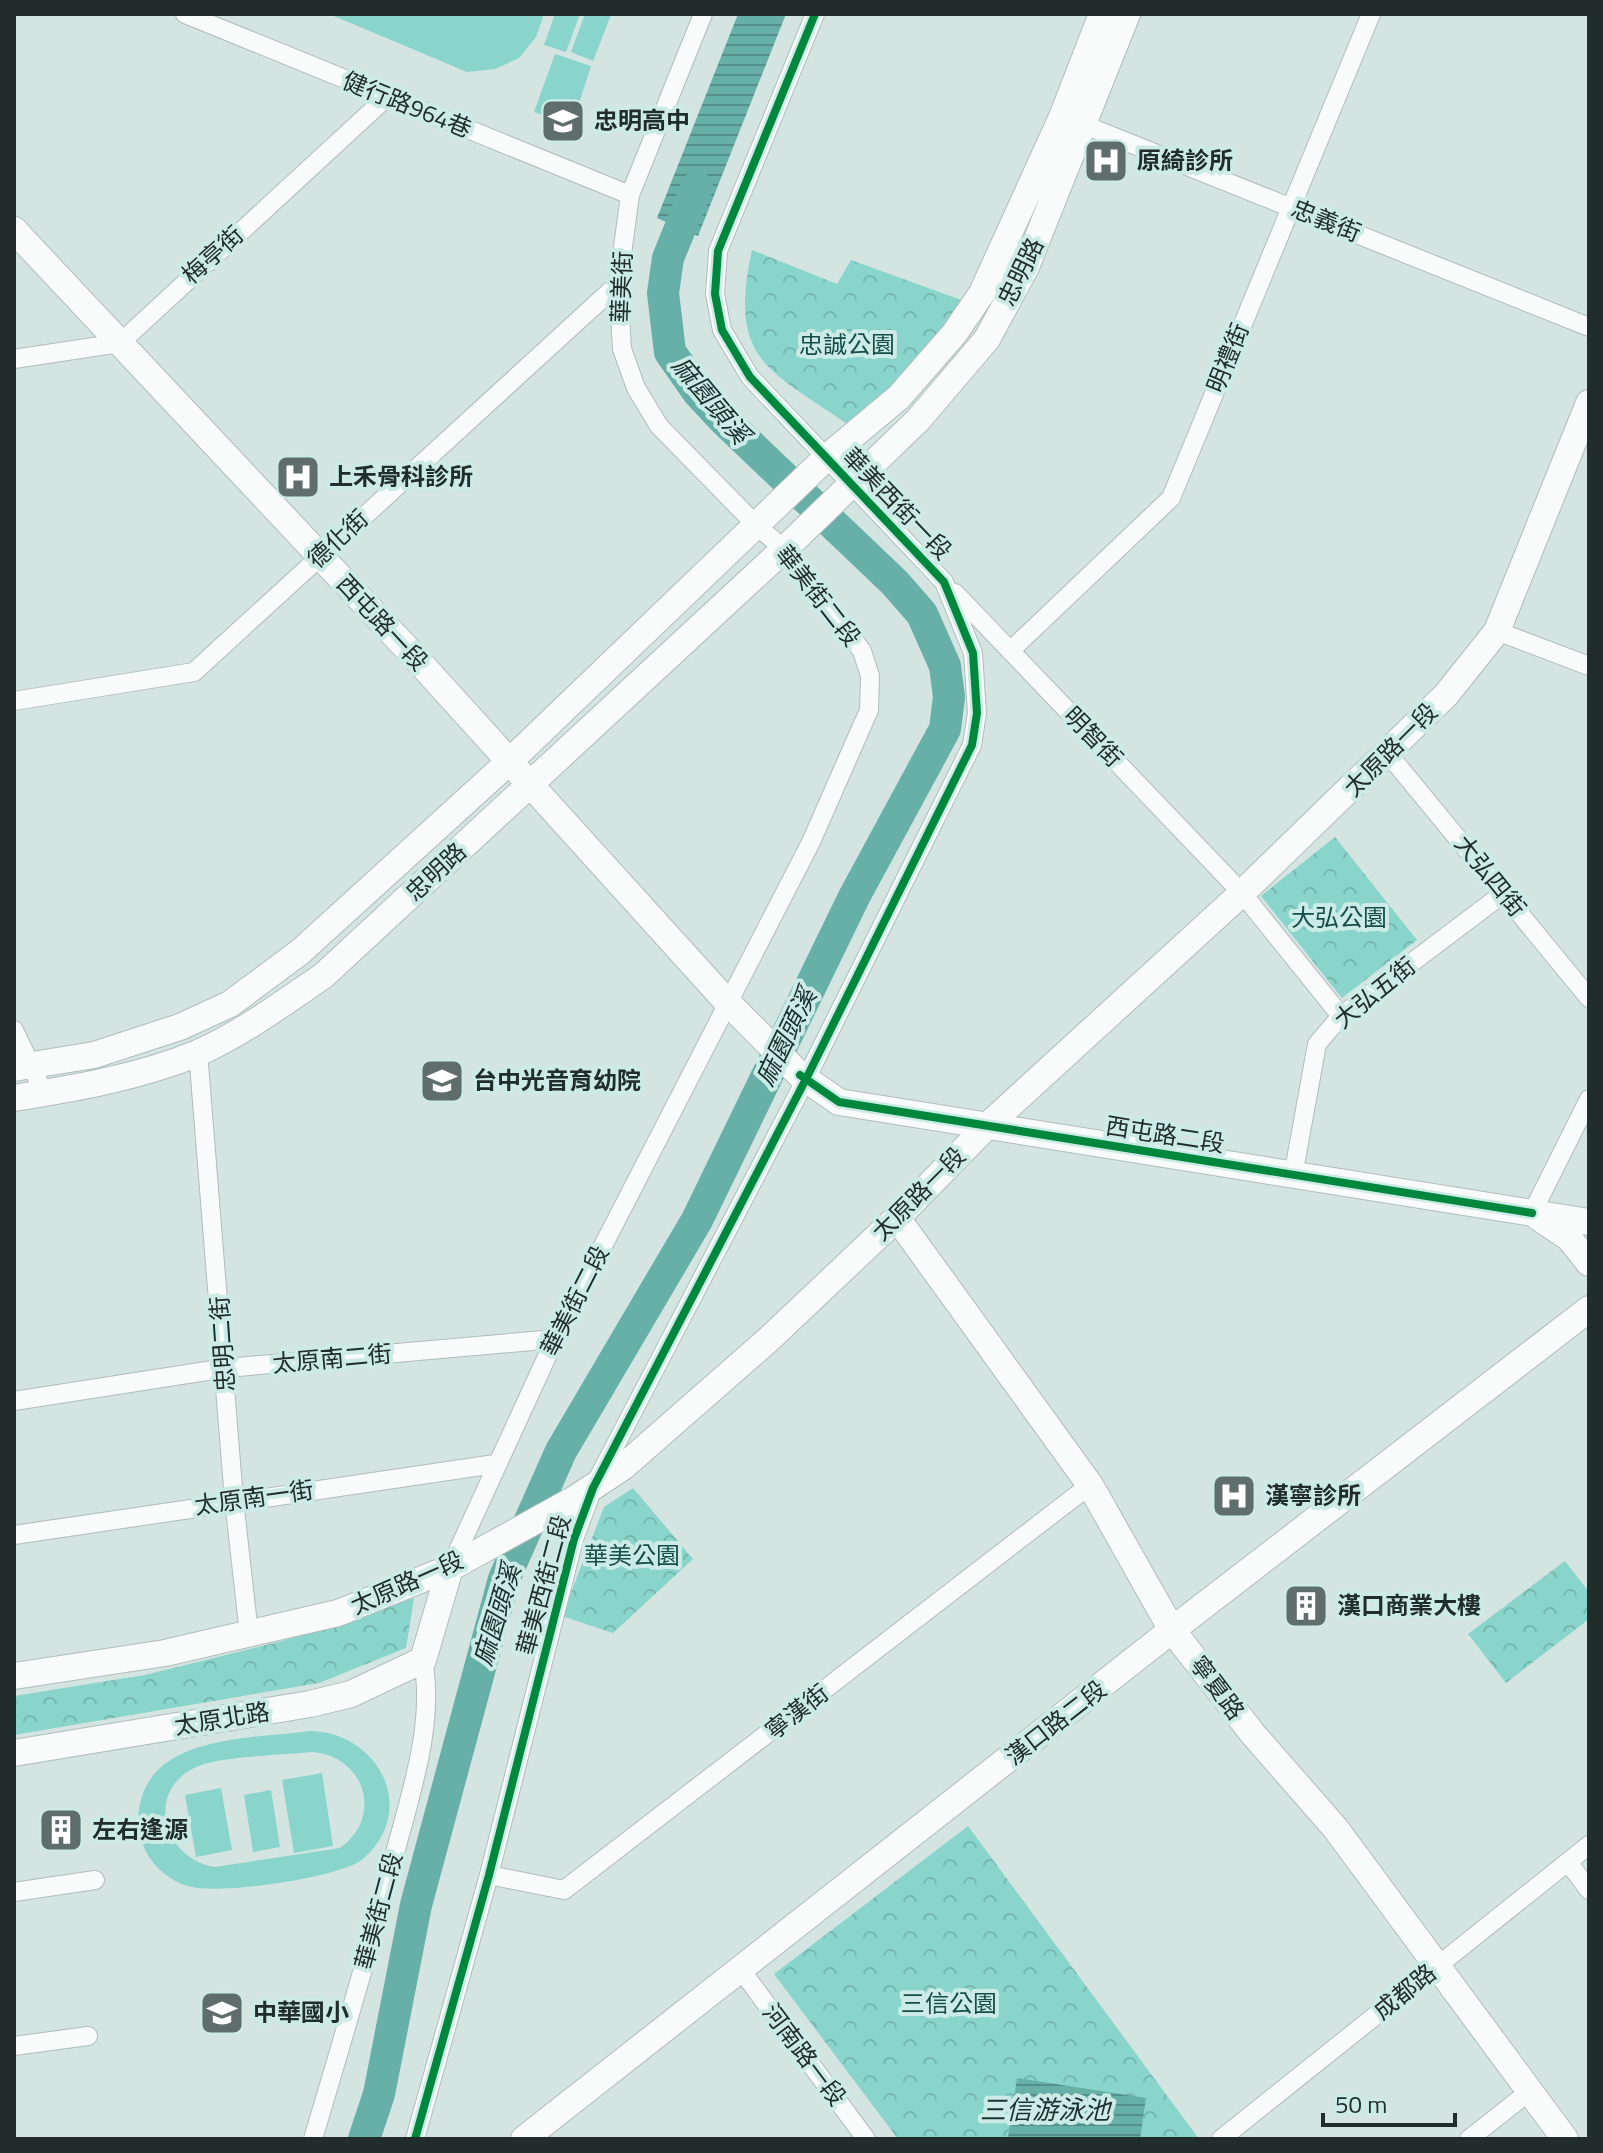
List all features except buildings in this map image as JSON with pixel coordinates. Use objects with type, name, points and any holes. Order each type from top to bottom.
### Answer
[{"type":"street","name":"健行路964巷","points":[[185,14],[630,195]]},
{"type":"street","name":"華美街","points":[[703,14],[630,195],[618,284],[622,349],[636,388],[659,426],[762,520]]},
{"type":"street","name":"華美西街一段","points":[[803,1077],[972,745],[977,699],[973,653],[944,582],[824,460],[735,356],[722,330],[715,294],[718,251],[815,14]]},
{"type":"street","name":"忠明路","points":[[14,1098],[133,1075],[198,1052],[275,1009],[323,976],[790,544],[918,420],[987,339],[1026,267],[1102,14]]},
{"type":"street","name":"忠明路","points":[[22,1067],[94,1055],[180,1027],[230,1004],[300,952],[510,761],[824,460],[899,397],[975,304],[1127,14]]},
{"type":"street","name":"明禮街","points":[[1010,651],[1171,498],[1371,14]]},
{"type":"street","name":"梅亭街","points":[[120,343],[387,97]]},
{"type":"street","name":"忠義街","points":[[1072,120],[1589,327]]},
{"type":"street","name":"西屯路一段","points":[[14,230],[510,761],[737,1012],[803,1077]]},
{"type":"street","name":"德化街","points":[[14,701],[194,672],[618,284]]},
{"type":"street","points":[[14,359],[120,343]]},
{"type":"street","name":"太原路一段","points":[[14,1676],[165,1653],[338,1613],[450,1568],[488,1544],[583,1494],[623,1467],[769,1339],[897,1218],[986,1127],[1389,755],[1446,695],[1497,631],[1589,403]]},
{"type":"street","name":"華美街二段","points":[[313,2139],[371,1946],[415,1778],[428,1690],[423,1660],[450,1568],[495,1464],[555,1339],[737,1012],[869,710],[870,676],[862,651],[790,544],[762,520]]},
{"type":"street","name":"明智街","points":[[944,582],[1242,893],[1341,1016]]},
{"type":"street","points":[[1497,631],[1589,666]]},
{"type":"street","name":"大弘四街","points":[[1389,755],[1589,998]]},
{"type":"street","name":"大弘五街","points":[[1293,1176],[1317,1044],[1341,1016],[1504,893]]},
{"type":"street","points":[[14,1030],[22,1067],[44,1093]]},
{"type":"street","name":"忠明二街","points":[[198,1052],[226,1368],[234,1500],[249,1634]]},
{"type":"street","name":"西屯路二段","points":[[803,1077],[839,1102],[1589,1222]]},
{"type":"street","name":"華美西街二段","points":[[415,2139],[489,1875],[583,1494],[803,1077]]},
{"type":"street","points":[[1589,1099],[1532,1213],[1569,1238],[1589,1263]]},
{"type":"street","name":"寧夏路","points":[[897,1218],[1090,1485],[1172,1630],[1253,1734],[1336,1829],[1565,2139]]},
{"type":"street","name":"漢口路二段","points":[[524,2139],[742,1971],[1172,1630],[1589,1309]]},
{"type":"street","name":"太原南二街","points":[[14,1401],[226,1368],[555,1339]]},
{"type":"street","name":"太原南一街","points":[[14,1535],[234,1500],[495,1464]]},
{"type":"street","name":"寧漢街","points":[[489,1875],[564,1890],[1090,1485]]},
{"type":"street","name":"太原北路","points":[[14,1753],[310,1704],[351,1694],[423,1660]]},
{"type":"street","name":"成都路","points":[[1221,2139],[1589,1845]]},
{"type":"street","points":[[1568,1862],[1589,1890]]},
{"type":"street","points":[[14,1892],[95,1880]]},
{"type":"street","name":"河南路一段","points":[[742,1971],[866,2139]]},
{"type":"street","points":[[14,2046],[88,2036]]},
{"type":"street","points":[[1469,2139],[1530,2091]]},
{"type":"green space","points":[[329,14],[544,14],[536,37],[519,58],[495,69],[467,72]]},
{"type":"green space","points":[[555,14],[580,14],[566,52],[544,45]]},
{"type":"green space","points":[[585,14],[611,15],[593,61],[571,52]]},
{"type":"green space","points":[[555,54],[591,66],[572,125],[534,112]]},
{"type":"green space","name":"忠誠公園","points":[[752,250],[837,284],[851,260],[964,301],[917,366],[850,426],[796,390],[761,358],[751,339],[746,316],[746,287]]},
{"type":"green space","name":"大弘公園","points":[[1335,837],[1417,940],[1342,998],[1261,896]]},
{"type":"green space","name":"華美公園","points":[[633,1488],[693,1559],[613,1633],[562,1616],[604,1507]]},
{"type":"green space","points":[[1565,1561],[1589,1592],[1589,1619],[1506,1683],[1468,1634]]},
{"type":"green space","points":[[414,1598],[406,1648],[319,1683],[14,1735],[14,1696],[145,1675],[282,1641]]},
{"type":"green space","points":[[311,1731],[335,1735],[356,1745],[372,1759],[384,1777],[389,1797],[388,1819],[380,1840],[363,1859],[350,1866],[307,1878],[207,1889],[175,1881],[152,1861],[140,1834],[140,1804],[149,1781],[165,1764],[185,1752],[210,1744]],"holes":[[[312,1752],[345,1764],[356,1776],[364,1805],[362,1820],[354,1835],[340,1848],[215,1867],[198,1862],[173,1839],[165,1808],[169,1793],[178,1779],[194,1768],[251,1757]]]},
{"type":"green space","points":[[322,1773],[333,1846],[294,1853],[282,1780]]},
{"type":"green space","points":[[221,1788],[232,1850],[196,1857],[185,1795]]},
{"type":"green space","points":[[271,1790],[280,1847],[253,1852],[244,1795]]},
{"type":"green space","name":"三信公園","points":[[968,1826],[1199,2139],[898,2139],[774,1974]]},
{"type":"water","points":[[738,14],[786,14],[698,236],[657,218]]},
{"type":"water","name":"三信游泳池","points":[[1017,2078],[1146,2098],[1140,2139],[1008,2137]]},
{"type":"waterway","name":"麻園頭溪","points":[[364,2139],[379,2094],[416,1905],[504,1579],[561,1451],[697,1220],[854,897],[945,729],[949,697],[945,666],[922,614],[895,583],[725,421],[698,392],[670,352],[663,293],[668,258],[697,187]]},
{"type":"cycle path","points":[[415,2139],[489,1875],[574,1539],[593,1488],[806,1079],[972,745],[977,713],[973,653],[944,582],[750,377],[722,330],[715,294],[718,251],[815,14]]},
{"type":"cycle path","points":[[800,1075],[839,1102],[1532,1213]]},
{"type":"place","name":"忠明高中","points":[[563,121]]},
{"type":"place","name":"原綺診所","points":[[1106,161]]},
{"type":"place","name":"上禾骨科診所","points":[[298,477]]},
{"type":"place","name":"台中光音育幼院","points":[[442,1081]]},
{"type":"place","name":"漢寧診所","points":[[1234,1496]]},
{"type":"place","name":"漢口商業大樓","points":[[1306,1606]]},
{"type":"place","name":"左右逢源","points":[[61,1830]]},
{"type":"place","name":"中華國小","points":[[222,2013]]}]
